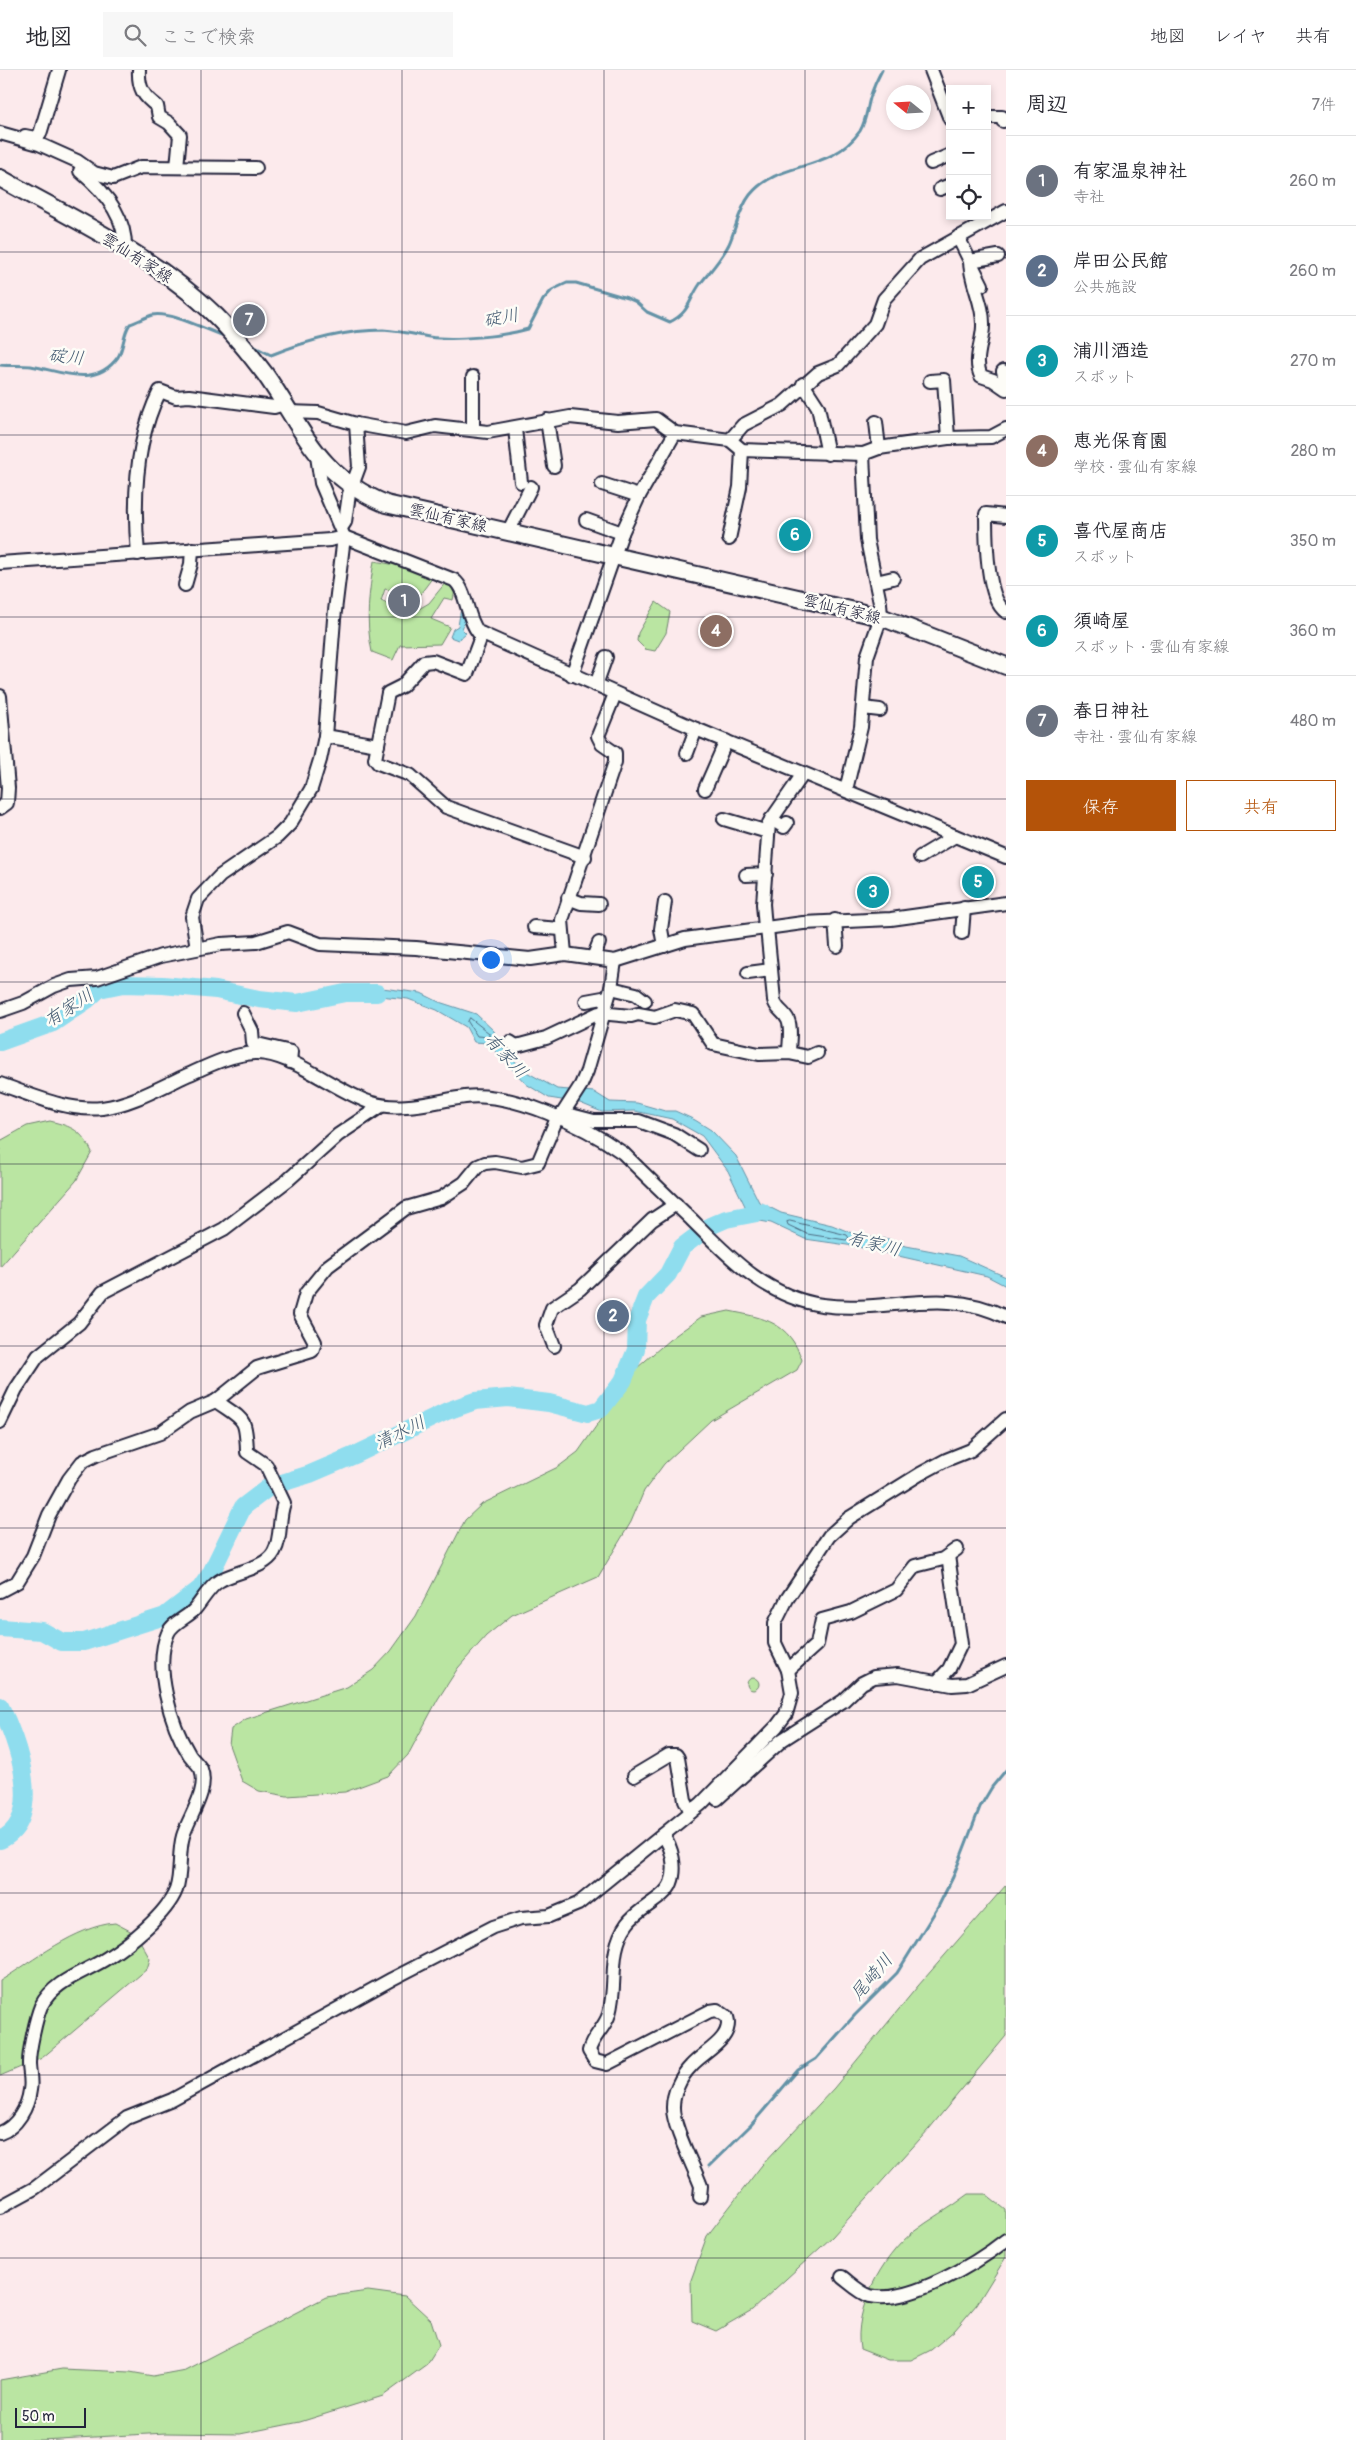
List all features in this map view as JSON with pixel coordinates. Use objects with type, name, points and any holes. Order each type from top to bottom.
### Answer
[{"type":"main road","name":"雲仙有家線","points":[[0,178],[154,265],[196,298],[238,340],[318,456],[352,488],[386,504],[881,617],[1006,666]]},
{"type":"street","points":[[19,137],[22,135],[37,137],[40,134],[59,70]]},
{"type":"street","points":[[139,70],[140,84],[147,101],[157,106],[159,117],[170,123],[180,135],[177,167]]},
{"type":"street","points":[[931,70],[946,109]]},
{"type":"street","points":[[0,133],[19,137],[57,151],[94,173],[113,178],[141,167],[256,168]]},
{"type":"street","points":[[57,151],[96,184],[107,197],[122,228],[125,248]]},
{"type":"street","points":[[931,163],[946,157]]},
{"type":"street","points":[[991,216],[1006,212]]},
{"type":"street","points":[[730,440],[743,425],[782,405],[803,384],[818,373],[838,365],[874,324],[884,299],[920,259],[933,254],[984,220]]},
{"type":"street","points":[[958,237],[982,285]]},
{"type":"street","points":[[970,260],[998,256]]},
{"type":"street","points":[[970,260],[970,267],[981,301],[983,320],[979,347],[979,372],[981,376],[994,380],[1006,390]]},
{"type":"street","points":[[1003,371],[1006,384]]},
{"type":"street","points":[[473,376],[473,430]]},
{"type":"street","points":[[930,381],[944,380],[948,438]]},
{"type":"street","points":[[803,384],[818,407],[828,454]]},
{"type":"street","points":[[138,554],[136,526],[139,464],[149,415],[160,391],[176,397],[189,396],[318,413],[356,424],[406,433],[434,426],[488,432],[515,429],[547,420],[570,417],[618,422],[656,419],[675,433],[730,440],[742,450],[828,454],[863,454],[879,448],[948,438],[991,437],[1006,429]]},
{"type":"street","points":[[547,420],[554,466]]},
{"type":"street","points":[[876,422],[879,448]]},
{"type":"street","points":[[197,948],[192,917],[198,899],[220,876],[277,837],[290,824],[311,789],[325,736],[343,532],[352,488],[359,467],[356,424]]},
{"type":"street","points":[[508,532],[526,484],[515,429]]},
{"type":"street","points":[[572,675],[622,533],[639,496],[675,433]]},
{"type":"street","points":[[729,539],[740,487],[742,450]]},
{"type":"street","points":[[846,790],[862,727],[867,657],[881,617],[867,540],[863,454]]},
{"type":"street","points":[[318,456],[322,483],[343,532],[454,580],[461,586],[469,618],[478,632],[696,729],[1006,857]]},
{"type":"street","points":[[602,484],[639,496]]},
{"type":"street","points":[[1006,516],[986,514],[986,528],[995,597],[1006,612]]},
{"type":"street","points":[[586,520],[622,533]]},
{"type":"street","points":[[0,563],[330,540],[343,532]]},
{"type":"street","points":[[185,585],[191,564],[192,549]]},
{"type":"street","points":[[876,582],[893,578]]},
{"type":"street","points":[[482,634],[467,674],[433,661],[424,662],[402,686],[388,693],[375,759],[378,763],[410,775],[446,807],[585,856]]},
{"type":"street","points":[[596,686],[606,657]]},
{"type":"street","points":[[565,954],[561,929],[566,893],[585,856],[615,762],[614,753],[602,744],[598,736],[616,694]]},
{"type":"street","points":[[0,696],[8,788],[7,803],[0,808]]},
{"type":"street","points":[[863,708],[880,710]]},
{"type":"street","points":[[687,753],[696,729]]},
{"type":"street","points":[[325,736],[378,745]]},
{"type":"street","points":[[705,790],[726,741]]},
{"type":"street","points":[[789,1053],[790,1028],[788,1019],[776,1007],[764,904],[768,832],[771,818],[803,774]]},
{"type":"street","points":[[771,818],[784,827],[787,823]]},
{"type":"street","points":[[724,819],[768,832]]},
{"type":"street","points":[[920,857],[955,836]]},
{"type":"street","points":[[746,875],[766,874]]},
{"type":"street","points":[[566,893],[581,903],[599,904]]},
{"type":"street","points":[[664,902],[661,929],[664,946]]},
{"type":"street","points":[[0,1011],[23,1003],[54,986],[71,980],[97,978],[161,956],[197,948],[256,942],[288,932],[320,944],[416,948],[530,959],[565,954],[616,960],[685,939],[834,920],[892,919],[1006,903]]},
{"type":"street","points":[[962,933],[964,908]]},
{"type":"street","points":[[834,920],[837,946]]},
{"type":"street","points":[[534,927],[561,929]]},
{"type":"street","points":[[593,958],[599,943]]},
{"type":"street","points":[[633,948],[643,946],[651,950]]},
{"type":"street","points":[[0,1591],[17,1582],[33,1556],[49,1514],[68,1479],[82,1462],[96,1455],[160,1432],[190,1412],[216,1401],[257,1368],[312,1351],[314,1342],[300,1314],[306,1292],[328,1266],[406,1208],[441,1198],[464,1183],[478,1166],[485,1162],[522,1167],[534,1165],[540,1159],[562,1114],[581,1085],[610,992],[616,960]]},
{"type":"street","points":[[748,973],[771,970]]},
{"type":"street","points":[[586,1000],[610,992],[636,994],[645,1001]]},
{"type":"street","points":[[510,1042],[516,1046],[542,1039],[589,1016],[603,1013],[631,1016],[638,1014],[655,1017],[675,1010],[693,1014],[713,1044],[759,1054],[789,1053],[808,1057],[817,1052]]},
{"type":"street","points":[[243,1013],[252,1031],[253,1042],[291,1052],[290,1062]]},
{"type":"street","points":[[0,1084],[47,1101],[76,1107],[101,1108],[138,1098],[226,1058],[257,1053],[290,1062],[358,1098],[381,1106],[403,1107],[485,1096],[506,1099],[594,1121],[639,1121],[674,1134],[699,1150]]},
{"type":"street","points":[[0,1422],[16,1389],[38,1356],[79,1323],[103,1292],[224,1229],[288,1180],[338,1135],[381,1106]]},
{"type":"street","points":[[562,1114],[622,1152],[719,1246],[763,1284],[802,1300],[823,1305],[845,1306],[937,1300],[979,1306],[1006,1317]]},
{"type":"street","points":[[554,1346],[546,1325],[552,1308],[580,1289],[652,1220],[676,1204]]},
{"type":"street","points":[[0,2133],[5,2131],[23,2113],[30,2090],[29,2061],[40,2008],[46,1997],[55,1987],[107,1958],[147,1927],[168,1904],[176,1890],[183,1837],[198,1802],[202,1783],[201,1769],[189,1753],[177,1729],[164,1685],[163,1658],[167,1634],[171,1628],[194,1610],[218,1581],[268,1560],[278,1540],[278,1525],[284,1498],[266,1465],[247,1452],[246,1426],[241,1419],[216,1401]]},
{"type":"street","points":[[0,2207],[35,2188],[127,2118],[172,2100],[392,1979],[493,1927],[521,1918],[549,1916],[578,1904],[696,1808],[777,1726],[786,1714],[792,1693],[788,1670],[775,1643],[775,1623],[787,1599],[829,1536],[849,1518],[920,1474],[946,1460],[971,1450],[1006,1419]]},
{"type":"street","points":[[788,1670],[818,1644],[822,1620],[851,1612],[896,1590],[915,1566],[953,1552],[961,1644],[949,1669],[936,1683]]},
{"type":"street","points":[[696,1808],[715,1801],[782,1740],[843,1701],[862,1682],[886,1675],[952,1685],[967,1684],[1006,1666]]},
{"type":"street","points":[[634,1776],[669,1755],[676,1754],[685,1800],[696,1808]]},
{"type":"street","points":[[663,1835],[671,1850],[673,1873],[671,1884],[665,1893],[636,1914],[621,1934],[613,1959],[609,2014],[589,2051],[595,2061],[607,2064],[710,2010],[717,2010],[727,2017],[729,2026],[722,2038],[687,2071],[674,2097],[673,2114],[701,2186],[700,2197]]},
{"type":"street","points":[[842,2277],[870,2296],[908,2294],[959,2270],[1006,2240]]},
{"type":"green space","points":[[374,561],[412,568],[433,577],[418,597],[385,589],[381,601],[410,614],[429,603],[446,582],[455,590],[453,600],[444,598],[431,619],[450,627],[440,644],[400,645],[393,660],[372,652],[368,618]]},
{"type":"green space","points":[[656,602],[670,612],[666,633],[655,651],[645,649],[637,641],[638,633]]},
{"type":"green space","points":[[50,1121],[75,1130],[84,1139],[92,1152],[76,1181],[0,1267],[0,1141],[27,1126]]},
{"type":"green space","points":[[729,1311],[754,1316],[783,1330],[797,1347],[802,1360],[797,1370],[711,1420],[664,1464],[644,1491],[631,1522],[598,1577],[512,1615],[486,1636],[458,1668],[438,1699],[408,1755],[388,1776],[345,1792],[287,1796],[259,1791],[242,1781],[229,1745],[231,1729],[246,1719],[347,1687],[373,1670],[391,1651],[416,1616],[465,1520],[482,1504],[558,1467],[578,1452],[637,1368],[669,1340],[701,1317]]},
{"type":"green space","points":[[755,1678],[758,1679],[758,1689],[751,1690],[748,1689],[747,1682],[748,1679]]},
{"type":"green space","points":[[1006,1885],[1006,2036],[929,2129],[832,2237],[752,2310],[716,2331],[692,2321],[691,2280],[707,2236],[762,2165],[834,2088],[918,1986]]},
{"type":"green space","points":[[115,1923],[136,1934],[150,1959],[147,1969],[42,2058],[0,2076],[0,1981],[70,1937],[100,1926]]},
{"type":"green space","points":[[969,2194],[986,2194],[1006,2210],[1006,2257],[977,2304],[955,2330],[931,2350],[911,2360],[888,2360],[860,2349],[859,2334],[865,2301],[872,2285],[890,2256],[912,2233]]},
{"type":"green space","points":[[368,2291],[405,2296],[431,2320],[439,2345],[427,2364],[383,2396],[300,2422],[240,2434],[166,2433],[41,2440],[0,2440],[0,2380],[62,2369],[130,2372],[153,2376],[185,2370],[326,2297]]},
{"type":"water","points":[[461,608],[465,621],[462,629],[466,633],[458,640],[450,637],[453,629],[458,626]]},
{"type":"water","points":[[382,988],[421,993],[439,1002],[476,1014],[494,1031],[497,1041],[523,1070],[557,1089],[594,1092],[610,1102],[637,1103],[665,1111],[675,1111],[695,1120],[711,1130],[736,1156],[759,1202],[781,1213],[832,1225],[859,1236],[889,1239],[901,1245],[959,1256],[1006,1277],[1006,1286],[987,1276],[854,1246],[805,1239],[771,1223],[760,1221],[746,1208],[728,1171],[702,1136],[672,1119],[635,1111],[602,1112],[580,1103],[549,1098],[526,1084],[488,1043],[474,1042],[466,1027],[437,1010],[408,999],[342,992]]},
{"type":"waterway","name":"碇川","points":[[251,345],[271,355],[326,337],[369,330],[389,330],[439,338],[479,337],[518,332],[528,329],[543,300],[552,290],[567,283],[576,283],[627,298],[636,302],[647,312],[670,322],[685,310],[700,284],[729,244],[743,206],[750,195],[775,176],[820,161],[834,154],[848,145],[860,131],[872,91],[882,70]]},
{"type":"waterway","name":"碇川","points":[[0,365],[31,366],[77,375],[99,373],[109,367],[118,357],[130,324],[152,315],[169,316],[227,337]]},
{"type":"waterway","name":"有家川","points":[[0,1042],[53,1023],[87,1000],[99,989],[123,984],[163,985],[216,990],[259,999],[297,1003],[345,993],[377,993]]},
{"type":"waterway","name":"清水川","points":[[0,1628],[42,1631],[62,1642],[84,1642],[165,1616],[200,1589],[211,1573],[243,1507],[269,1487],[310,1474],[357,1454],[447,1411],[475,1401],[508,1398],[549,1403],[588,1413],[601,1409],[623,1381],[636,1350],[637,1320],[646,1297],[668,1274],[682,1247],[710,1226],[726,1219],[762,1212]]},
{"type":"waterway","name":"清水川","points":[[0,1706],[14,1738],[20,1758],[25,1798],[22,1815],[14,1830],[0,1840]]},
{"type":"waterway","name":"尾崎川","points":[[709,2166],[751,2125],[798,2070],[816,2059],[855,2015],[897,1973],[938,1907],[953,1877],[980,1807],[992,1787],[1006,1770]]},
{"type":"place","name":"春日神社","points":[[249,320]]},
{"type":"place","name":"須崎屋","points":[[795,535]]},
{"type":"place","name":"有家温泉神社","points":[[404,601]]},
{"type":"place","name":"恵光保育園","points":[[716,631]]},
{"type":"place","name":"喜代屋商店","points":[[978,882]]},
{"type":"place","name":"浦川酒造","points":[[873,892]]},
{"type":"place","name":"岸田公民館","points":[[613,1316]]}]
